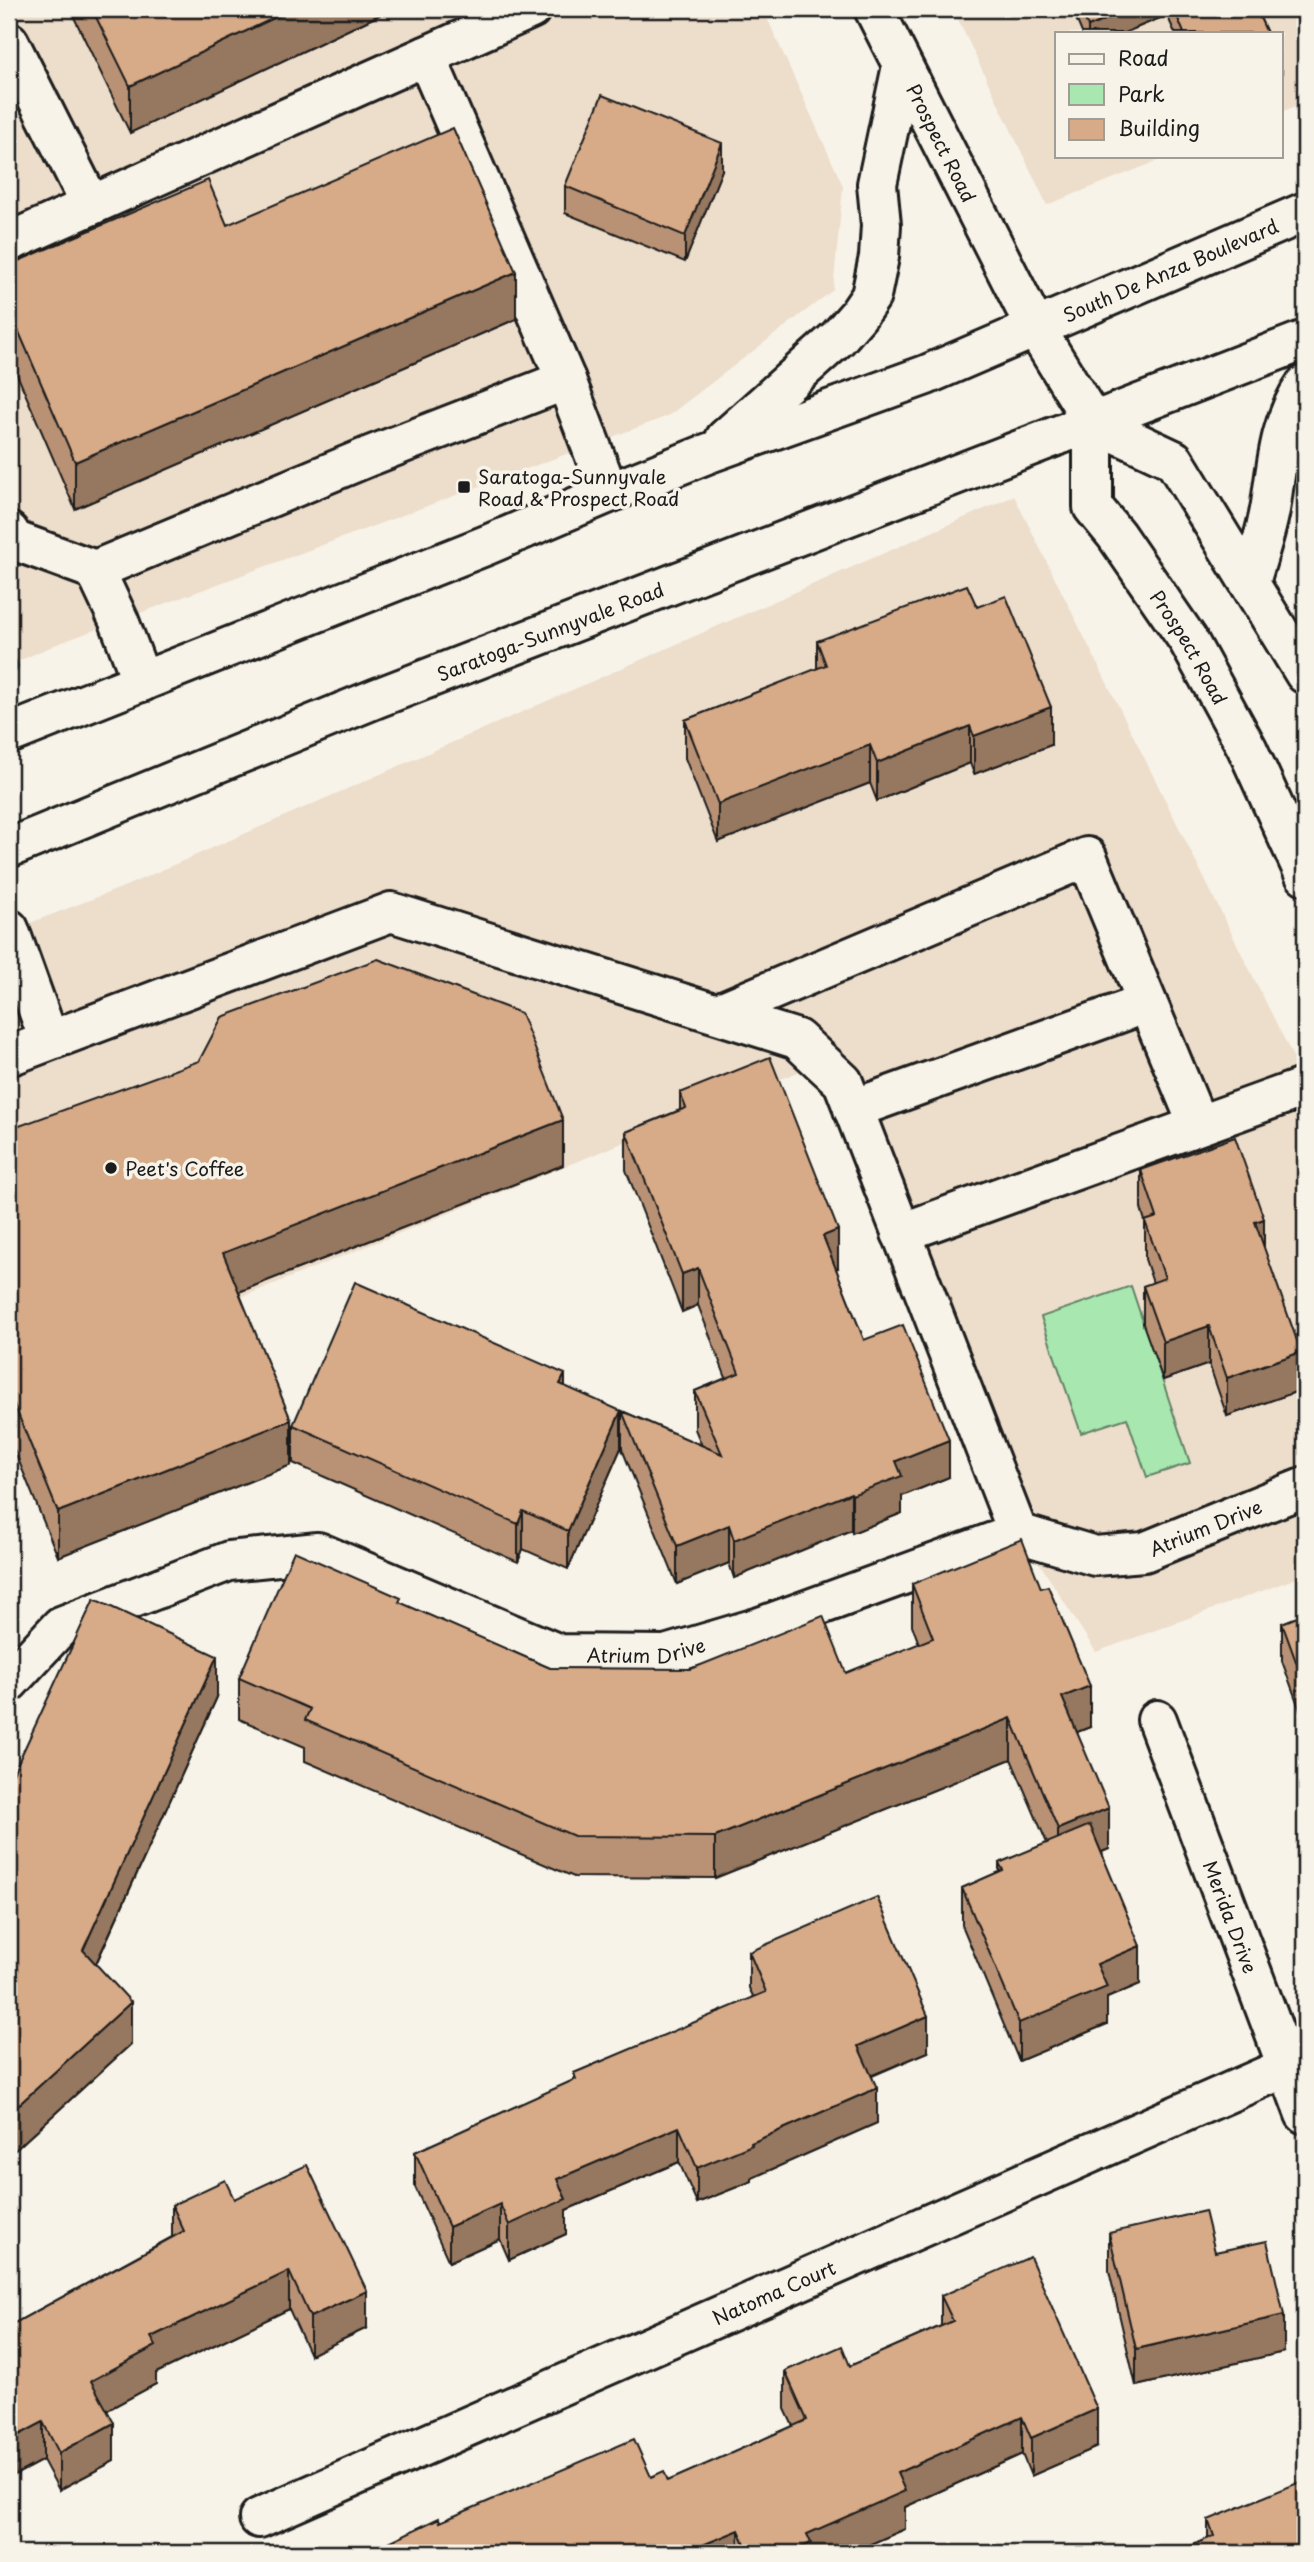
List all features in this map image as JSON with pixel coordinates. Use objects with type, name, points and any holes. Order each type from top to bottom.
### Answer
[{"type":"main road","points":[[9,242],[531,9]]},
{"type":"main road","name":"Prospect Road","points":[[874,9],[1036,329],[1093,422],[1093,507],[1116,535],[1188,640],[1247,748],[1305,875]]},
{"type":"main road","points":[[9,41],[91,205]]},
{"type":"main road","points":[[426,56],[566,380],[610,493]]},
{"type":"main road","points":[[709,453],[838,338],[871,296],[879,257],[881,225],[877,184],[902,66]]},
{"type":"main road","name":"South De Anza Boulevard","points":[[1036,329],[1305,212]]},
{"type":"main road","points":[[9,734],[487,545],[709,453],[926,375],[1036,329]]},
{"type":"main road","points":[[1093,422],[1305,340]]},
{"type":"main road","points":[[9,532],[13,540],[94,570],[370,456],[566,380]]},
{"type":"main road","points":[[1250,583],[1271,506],[1282,437],[1294,401],[1305,385]]},
{"type":"main road","points":[[1093,422],[1174,460],[1305,674]]},
{"type":"main road","name":"Saratoga-Sunnyvale Road","points":[[9,848],[377,698],[1093,422]]},
{"type":"main road","points":[[94,570],[119,621],[142,682]]},
{"type":"main road","points":[[718,1013],[1087,857],[1198,1125]]},
{"type":"main road","points":[[9,1056],[391,912],[797,1039],[843,1082],[1018,1533]]},
{"type":"main road","points":[[9,929],[49,1040]]},
{"type":"main road","points":[[853,1109],[1147,1003]]},
{"type":"main road","points":[[901,1233],[1305,1087]]},
{"type":"main road","name":"Atrium Drive","points":[[9,1682],[61,1626],[229,1561],[318,1552],[559,1654],[665,1655],[760,1628],[1018,1533],[1095,1556],[1144,1552],[1305,1487]]},
{"type":"main road","name":"Merida Drive","points":[[1157,1720],[1305,2114]]},
{"type":"main road","name":"Natoma Court","points":[[259,2518],[1287,2067]]},
{"type":"shaded area","points":[[9,9],[763,9],[843,186],[833,290],[668,416],[57,644],[9,665]]},
{"type":"shaded area","points":[[953,9],[1305,9],[1305,102],[1282,112],[1282,32],[1055,32],[1055,158],[1165,158],[1047,205]]},
{"type":"shaded area","points":[[1014,496],[1305,1081],[1305,1575],[1096,1652],[1040,1564],[813,1066],[9,1391],[9,931],[121,888]]},
{"type":"green space","points":[[1131,1286],[1190,1463],[1147,1477],[1127,1418],[1081,1433],[1041,1317]]},
{"type":"building","points":[[92,9],[293,9],[130,86]]},
{"type":"building","points":[[1081,9],[1131,9],[1088,27]]},
{"type":"building","points":[[1174,9],[1256,9],[1267,32],[1184,32]]},
{"type":"building","points":[[602,95],[722,143],[685,236],[565,186]]},
{"type":"building","points":[[453,128],[516,272],[75,462],[9,309],[9,265],[208,180],[227,225]]},
{"type":"building","points":[[967,585],[977,607],[1006,596],[1051,707],[974,736],[970,726],[877,763],[870,745],[718,804],[685,720],[826,665],[817,641]]},
{"type":"building","points":[[378,959],[521,1013],[563,1120],[223,1253],[291,1420],[58,1512],[9,1392],[9,1125],[14,1128],[199,1061],[222,1017]]},
{"type":"building","points":[[770,1057],[838,1230],[823,1236],[864,1340],[903,1325],[949,1440],[896,1461],[902,1476],[852,1495],[851,1493],[734,1540],[729,1525],[677,1546],[622,1411],[722,1454],[695,1391],[739,1373],[698,1268],[682,1274],[626,1132],[686,1108],[680,1093]]},
{"type":"building","points":[[1235,1137],[1264,1219],[1255,1222],[1301,1352],[1227,1378],[1209,1326],[1163,1342],[1143,1286],[1165,1278],[1145,1221],[1157,1217],[1141,1170]]},
{"type":"building","points":[[355,1282],[565,1374],[560,1384],[621,1411],[568,1531],[523,1511],[518,1524],[293,1425]]},
{"type":"building","points":[[1022,1539],[1041,1588],[1048,1586],[1090,1686],[1062,1697],[1109,1808],[1058,1829],[1011,1718],[715,1837],[574,1836],[305,1720],[310,1709],[239,1678],[294,1551],[401,1598],[399,1602],[550,1668],[691,1669],[823,1616],[846,1673],[933,1638],[912,1584]]},
{"type":"building","points":[[94,1599],[217,1656],[83,1950],[131,2002],[13,2110],[9,2105],[9,1782]]},
{"type":"building","points":[[1305,1614],[1305,1686],[1282,1623]]},
{"type":"building","points":[[1090,1825],[1140,1946],[1097,1964],[1107,1987],[1019,2023],[962,1888],[1003,1870],[999,1863]]},
{"type":"building","points":[[877,1897],[928,2016],[858,2046],[877,2088],[697,2168],[679,2127],[557,2179],[566,2199],[509,2225],[500,2204],[449,2227],[415,2152],[576,2079],[574,2073],[766,1992],[749,1952]]},
{"type":"building","points":[[307,2165],[367,2291],[310,2317],[289,2271],[151,2337],[156,2346],[91,2381],[114,2423],[59,2453],[43,2422],[15,2437],[9,2425],[9,2326],[184,2231],[172,2205],[225,2180],[234,2199]]},
{"type":"building","points":[[1205,2211],[1215,2252],[1267,2241],[1284,2315],[1136,2349],[1109,2233]]},
{"type":"building","points":[[1030,2257],[1097,2409],[1031,2438],[1022,2417],[897,2473],[905,2491],[807,2534],[811,2543],[787,2553],[749,2553],[739,2530],[683,2553],[366,2553],[439,2518],[440,2522],[634,2439],[651,2477],[664,2471],[668,2481],[807,2420],[785,2371],[842,2346],[850,2366],[953,2321],[941,2296]]},
{"type":"building","points":[[1305,2480],[1305,2553],[1175,2553],[1214,2536],[1208,2520]]},
{"type":"place","name":"Saratoga-Sunnyvale Road & Prospect Road","points":[[464,487]]},
{"type":"place","name":"Peet's Coffee","points":[[111,1168]]}]
